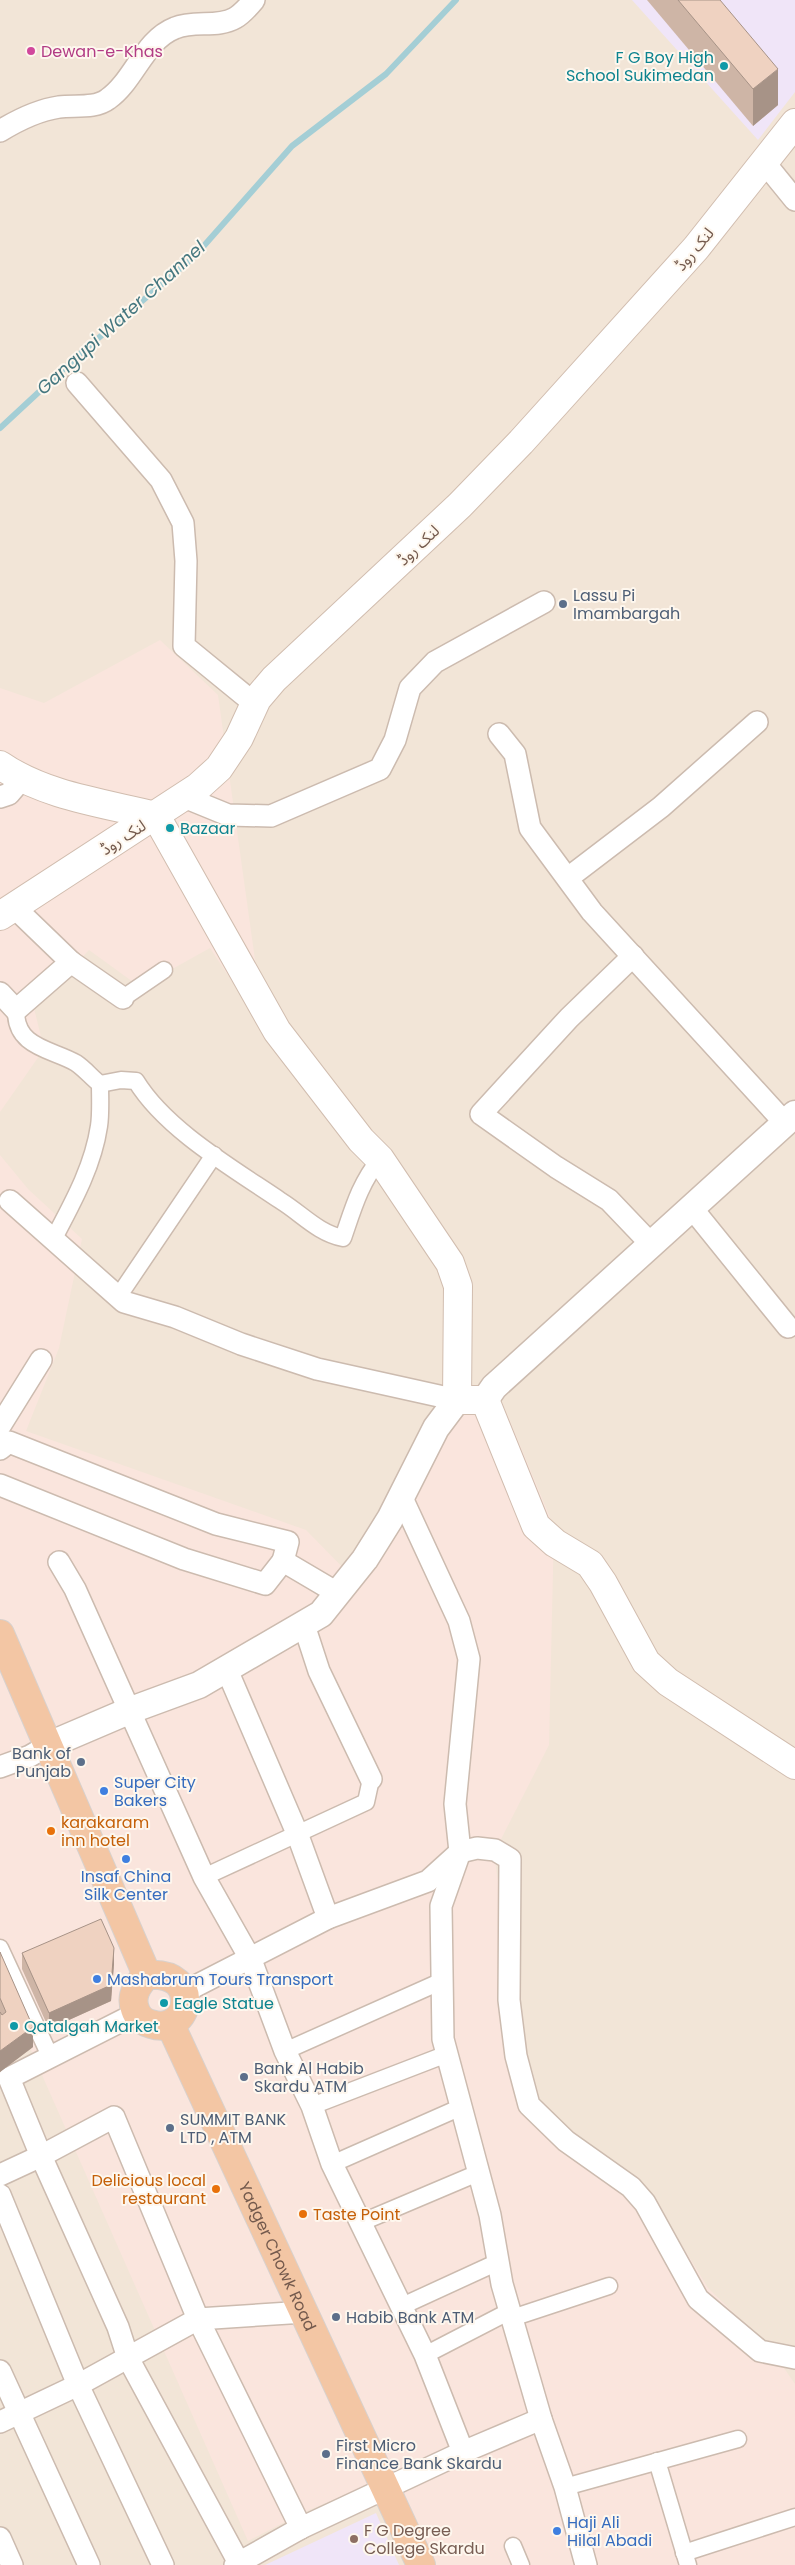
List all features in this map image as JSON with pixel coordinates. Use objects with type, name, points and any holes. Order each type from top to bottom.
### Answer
[{"type":"highway","points":[[0,1634],[147,1975]]},
{"type":"highway","points":[[147,1975],[166,1975],[174,1978],[184,1992],[184,2009],[180,2017],[170,2024],[156,2026],[147,2023],[137,2013],[133,2000],[135,1990],[147,1975]]},
{"type":"highway","name":"Yadger Chowk Road","points":[[170,2024],[421,2565]]},
{"type":"main road","name":"لنک روڈ","points":[[7,911],[156,816],[219,768],[239,738],[254,704],[274,678],[460,505],[514,449],[696,248],[795,123]]},
{"type":"main road","points":[[11,773],[56,792],[156,816],[277,1031],[362,1140],[380,1159],[450,1263],[458,1286],[457,1400],[486,1400],[536,1526],[555,1543],[590,1564],[603,1583],[646,1662],[668,1682],[795,1765]]},
{"type":"street","points":[[0,132],[41,111],[60,107],[95,104],[107,100],[119,89],[162,35],[185,25],[222,22],[235,18],[254,0]]},
{"type":"street","points":[[764,162],[795,200]]},
{"type":"street","points":[[77,383],[161,480],[183,523],[186,561],[184,646],[254,704]]},
{"type":"street","points":[[184,796],[228,815],[271,816],[380,769],[395,740],[410,688],[435,662],[544,602]]},
{"type":"street","points":[[568,878],[661,807],[757,722]]},
{"type":"street","points":[[486,1400],[494,1387],[790,1118],[592,912],[530,828],[515,754],[499,734]]},
{"type":"street","points":[[0,798],[9,794],[11,773]]},
{"type":"street","points":[[7,911],[71,962],[123,998],[164,970]]},
{"type":"street","points":[[633,956],[569,1018],[481,1114],[556,1167],[609,1200],[651,1244]]},
{"type":"street","points":[[16,1010],[71,962]]},
{"type":"street","points":[[0,993],[16,1010],[16,1020],[23,1034],[32,1044],[49,1053],[76,1063],[100,1084],[100,1126],[88,1167],[79,1191],[53,1240]]},
{"type":"street","points":[[100,1084],[121,1080],[136,1081],[146,1098],[214,1155],[283,1202],[313,1226],[343,1238],[356,1196],[368,1173],[380,1159]]},
{"type":"street","points":[[118,1297],[214,1155]]},
{"type":"street","points":[[0,1767],[30,1756],[49,1745],[131,1710],[199,1685],[321,1614],[339,1594],[365,1559],[402,1498],[436,1428],[457,1400],[317,1369],[241,1344],[175,1317],[124,1302],[10,1201]]},
{"type":"street","points":[[691,1208],[788,1327]]},
{"type":"street","points":[[0,1485],[184,1559],[265,1584],[283,1561],[288,1542],[216,1524],[2,1439],[41,1360]]},
{"type":"street","points":[[402,1498],[458,1621],[469,1659],[455,1804],[460,1852],[441,1906],[443,2039],[459,2108],[490,2215],[498,2262],[511,2314],[541,2419],[565,2487],[586,2565]]},
{"type":"street","points":[[283,1561],[339,1594]]},
{"type":"street","points":[[59,1562],[75,1589],[131,1710],[204,1877],[251,1960],[285,2051],[312,2106],[319,2132],[332,2164],[425,2355],[463,2452]]},
{"type":"street","points":[[204,1877],[366,1802],[371,1779],[342,1724],[319,1672],[304,1625]]},
{"type":"street","points":[[226,1670],[297,1833],[328,1918]]},
{"type":"street","points":[[184,1992],[251,1960],[328,1918],[428,1881],[460,1852],[477,1848],[495,1850],[510,1859],[509,2000],[516,2056],[529,2105],[566,2141],[608,2169],[636,2192],[646,2203],[698,2299],[760,2351],[795,2358]]},
{"type":"street","points":[[0,1948],[50,2056]]},
{"type":"street","points":[[285,2051],[442,1981]]},
{"type":"street","points":[[137,2013],[9,2078],[41,2156],[118,2327],[128,2358],[238,2564],[301,2528],[367,2499],[386,2488],[463,2452],[541,2419]]},
{"type":"street","points":[[312,2106],[446,2054]]},
{"type":"street","points":[[332,2164],[459,2108]]},
{"type":"street","points":[[0,2175],[41,2156],[114,2117],[198,2319],[301,2528]]},
{"type":"street","points":[[360,2223],[478,2173]]},
{"type":"street","points":[[0,2195],[78,2384],[162,2565]]},
{"type":"street","points":[[400,2307],[498,2262]]},
{"type":"street","points":[[425,2355],[511,2314],[609,2286]]},
{"type":"street","points":[[9,2418],[128,2358],[198,2319],[305,2312]]},
{"type":"street","points":[[0,2371],[9,2418],[89,2565]]},
{"type":"street","points":[[565,2487],[738,2439]]},
{"type":"street","points":[[657,2461],[686,2559],[795,2517]]},
{"type":"street","points":[[0,2538],[12,2565]]},
{"type":"street","points":[[513,2546],[521,2565]]},
{"type":"shaded area","points":[[0,0],[795,0],[795,2565],[0,2565]]},
{"type":"shaded area","points":[[632,0],[795,0],[795,92],[758,140]]},
{"type":"shaded area","points":[[160,640],[218,695],[265,1031],[210,948],[140,987],[89,950],[34,1008],[44,1049],[0,1112],[0,688],[44,703]]},
{"type":"shaded area","points":[[0,1155],[28,1189],[82,1239],[59,1348],[26,1431],[306,1530],[357,1582],[475,1388],[497,1390],[554,1527],[549,1745],[494,1853],[529,2099],[577,2145],[647,2188],[708,2288],[770,2348],[795,2384],[795,2565],[432,2565],[371,2484],[302,2513],[248,2541],[0,1980]]},
{"type":"shaded area","name":"F G Degree College Skardu","points":[[376,2513],[399,2565],[265,2565]]},
{"type":"building","points":[[678,0],[720,0],[778,69],[753,89]]},
{"type":"building","points":[[101,1919],[114,1948],[111,1985],[49,2013],[22,1953]]},
{"type":"building","points":[[0,1952],[33,2027],[0,2051],[0,2012],[2,2015],[6,2012],[0,1998]]},
{"type":"waterway","name":"Gangupi Water Channel","points":[[0,428],[82,352],[194,257],[292,146],[386,74],[456,0]]},
{"type":"place","name":"Dewan-e-Khas","points":[[31,51]]},
{"type":"place","name":"F G Boy High School Sukimedan","points":[[724,66]]},
{"type":"place","name":"Lassu Pi Imambargah","points":[[563,604]]},
{"type":"place","name":"Bazaar","points":[[170,828]]},
{"type":"place","name":"Bank of Punjab","points":[[81,1762]]},
{"type":"place","name":"Super City Bakers","points":[[104,1791]]},
{"type":"place","name":"karakaram inn hotel","points":[[51,1831]]},
{"type":"place","name":"Insaf China Silk Center","points":[[126,1859]]},
{"type":"place","name":"Mashabrum Tours Transport","points":[[97,1979]]},
{"type":"place","name":"Eagle Statue","points":[[164,2003]]},
{"type":"place","name":"Qatalgah Market","points":[[14,2026]]},
{"type":"place","name":"Bank Al Habib Skardu ATM","points":[[244,2077]]},
{"type":"place","name":"SUMMIT BANK LTD , ATM","points":[[170,2128]]},
{"type":"place","name":"Delicious local restaurant","points":[[216,2189]]},
{"type":"place","name":"Taste Point","points":[[303,2214]]},
{"type":"place","name":"Habib Bank ATM","points":[[336,2317]]},
{"type":"place","name":"First Micro Finance Bank Skardu","points":[[326,2454]]},
{"type":"place","name":"Haji Ali Hilal Abadi","points":[[557,2531]]},
{"type":"place","name":"F G Degree College Skardu","points":[[354,2539]]}]
